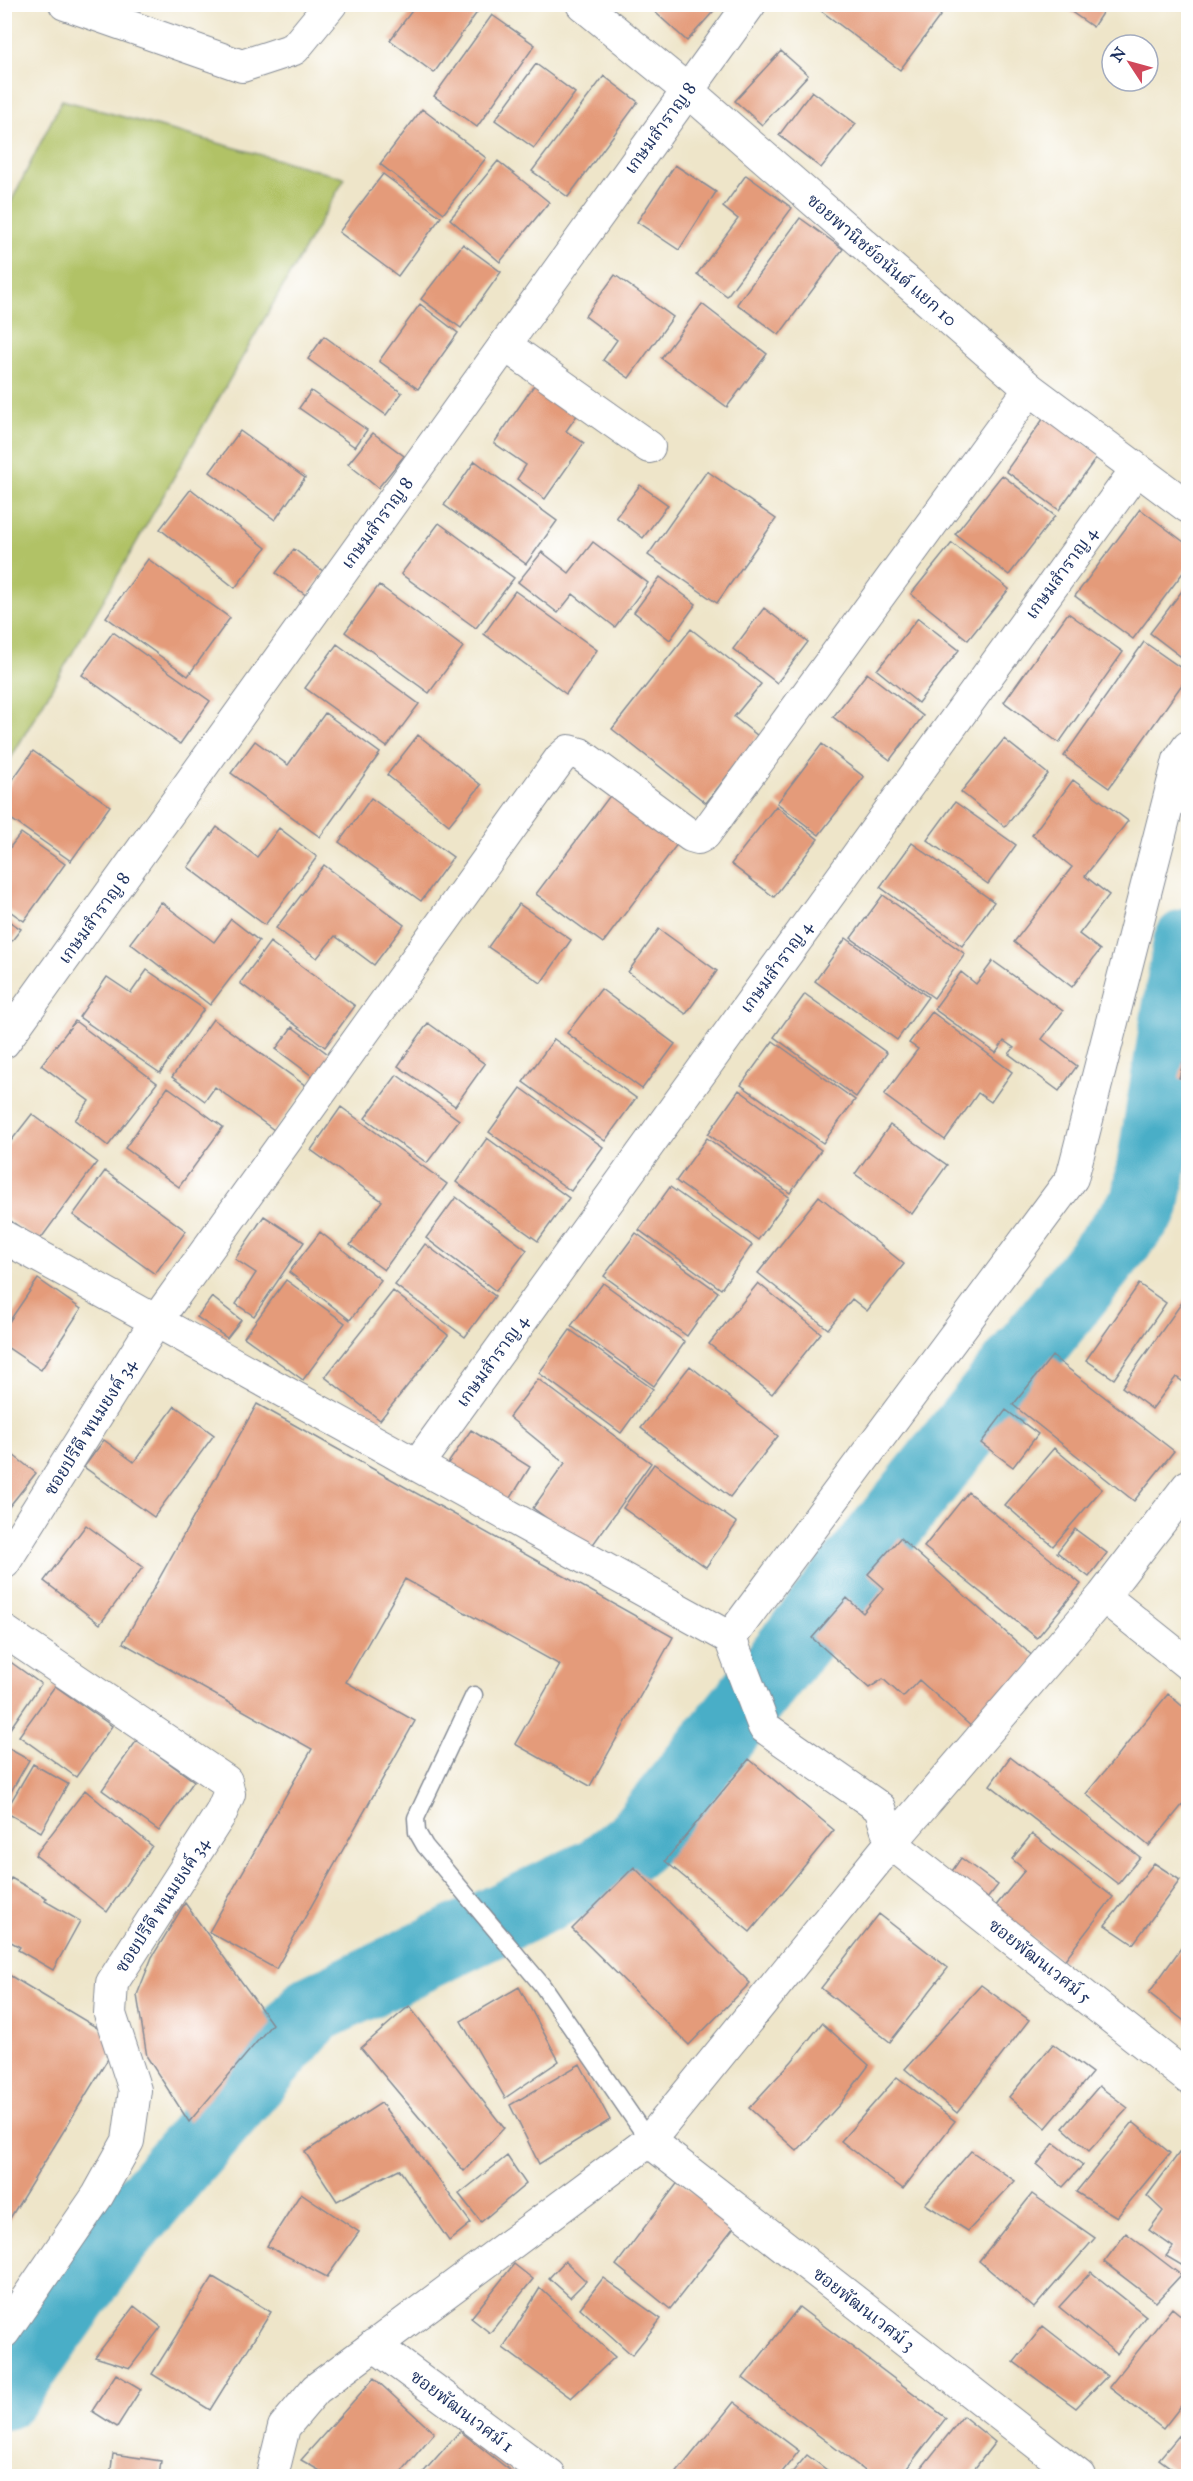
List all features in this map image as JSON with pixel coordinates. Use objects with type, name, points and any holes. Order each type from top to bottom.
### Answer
[{"type":"street","points":[[65,4],[242,66],[294,50],[331,4]]},
{"type":"street","name":"ซอยพานิชย์อนันต์ แยก 10","points":[[582,4],[687,90],[1030,389],[1188,507]]},
{"type":"street","name":"เกษมสำราญ 8","points":[[4,1042],[750,4]]},
{"type":"street","points":[[505,345],[649,447]]},
{"type":"street","name":"ซอยปรีดี พนมยงค์ 34","points":[[4,1563],[156,1321],[560,759],[569,751],[580,754],[691,836],[698,838],[705,834],[1030,389]]},
{"type":"street","name":"เกษมสำราญ 4","points":[[417,1465],[1136,470]]},
{"type":"street","points":[[730,1638],[1072,1178],[1179,760],[1188,747]]},
{"type":"street","points":[[4,1237],[730,1638],[765,1727],[880,1808],[891,1843]]},
{"type":"street","points":[[272,2476],[284,2427],[316,2389],[649,2141],[891,1843],[1103,1596],[1188,1486]]},
{"type":"street","points":[[1103,1596],[1188,1664]]},
{"type":"street","name":"ซอยปรีดี พนมยงค์ 34","points":[[4,1631],[226,1781],[229,1794],[221,1813],[112,1983],[110,2014],[135,2091],[128,2142],[98,2195],[4,2332]]},
{"type":"street","name":"ซอยพัฒนเวศม์ 5","points":[[891,1843],[1188,2078]]},
{"type":"street","name":"ซอยพัฒนเวศม์ 3","points":[[649,2141],[1079,2476]]},
{"type":"street","name":"ซอยพัฒนเวศม์ 1","points":[[374,2345],[550,2476]]},
{"type":"lane","points":[[474,1695],[416,1818],[417,1832],[425,1846],[542,1984],[649,2141]]},
{"type":"green space","points":[[62,100],[345,178],[5,768],[5,214]]},
{"type":"building","points":[[417,4],[483,4],[434,73],[390,40]]},
{"type":"building","points":[[646,4],[720,4],[687,41]]},
{"type":"building","points":[[812,4],[949,4],[900,70]]},
{"type":"building","points":[[1060,4],[1108,4],[1093,27]]},
{"type":"building","points":[[492,15],[535,45],[477,127],[434,96]]},
{"type":"building","points":[[781,51],[808,75],[762,125],[735,101]]},
{"type":"building","points":[[536,64],[575,93],[534,148],[495,120]]},
{"type":"building","points":[[604,76],[638,102],[568,197],[532,171]]},
{"type":"building","points":[[812,91],[856,124],[821,168],[779,135]]},
{"type":"building","points":[[422,109],[486,158],[444,213],[380,164]]},
{"type":"building","points":[[498,161],[549,202],[500,262],[450,219]]},
{"type":"building","points":[[675,165],[716,192],[679,250],[637,222]]},
{"type":"building","points":[[383,174],[441,217],[398,276],[339,232]]},
{"type":"building","points":[[746,175],[792,208],[727,296],[697,274],[738,219],[723,207]]},
{"type":"building","points":[[800,218],[843,249],[779,335],[737,304]]},
{"type":"building","points":[[463,244],[501,272],[461,328],[421,299]]},
{"type":"building","points":[[615,275],[673,317],[629,378],[603,360],[617,340],[585,316]]},
{"type":"building","points":[[420,304],[458,333],[418,389],[379,361]]},
{"type":"building","points":[[702,304],[767,354],[727,407],[661,358]]},
{"type":"building","points":[[324,336],[402,393],[386,415],[308,359]]},
{"type":"building","points":[[537,381],[580,411],[566,431],[584,443],[545,499],[517,479],[526,465],[494,443]]},
{"type":"building","points":[[311,391],[367,430],[355,447],[299,408]]},
{"type":"building","points":[[1046,415],[1099,454],[1059,510],[1006,471]]},
{"type":"building","points":[[240,431],[305,478],[275,520],[210,472]]},
{"type":"building","points":[[373,433],[404,456],[378,488],[348,464]]},
{"type":"building","points":[[475,461],[557,521],[526,564],[444,505]]},
{"type":"building","points":[[707,471],[776,519],[717,603],[648,555]]},
{"type":"building","points":[[1002,475],[1055,516],[1009,575],[955,534]]},
{"type":"building","points":[[640,485],[668,505],[643,538],[616,517]]},
{"type":"building","points":[[191,489],[266,548],[235,588],[160,529]]},
{"type":"building","points":[[1140,509],[1188,545],[1188,566],[1133,639],[1075,596]]},
{"type":"building","points":[[439,523],[514,578],[476,628],[401,574]]},
{"type":"building","points":[[593,542],[648,583],[615,627],[573,594],[558,613],[518,582],[542,552],[569,573]]},
{"type":"building","points":[[952,543],[1009,589],[968,640],[911,594]]},
{"type":"building","points":[[294,549],[324,572],[307,596],[276,573]]},
{"type":"building","points":[[148,559],[230,618],[188,676],[106,617]]},
{"type":"building","points":[[660,577],[696,604],[670,640],[634,612]]},
{"type":"building","points":[[1188,583],[1188,662],[1150,633]]},
{"type":"building","points":[[379,585],[463,647],[429,693],[345,632]]},
{"type":"building","points":[[515,591],[597,650],[566,694],[484,634]]},
{"type":"building","points":[[764,608],[808,642],[777,683],[733,649]]},
{"type":"building","points":[[1068,613],[1123,652],[1059,743],[1004,702]]},
{"type":"building","points":[[918,618],[959,650],[918,703],[877,670]]},
{"type":"building","points":[[691,629],[761,684],[734,717],[758,736],[706,803],[612,729]]},
{"type":"building","points":[[113,632],[210,701],[180,744],[82,675]]},
{"type":"building","points":[[1144,642],[1188,673],[1188,676],[1109,788],[1064,756]]},
{"type":"building","points":[[337,644],[419,704],[387,747],[305,688]]},
{"type":"building","points":[[867,673],[923,716],[890,760],[833,717]]},
{"type":"building","points":[[325,713],[380,753],[320,837],[231,773],[255,741],[288,765]]},
{"type":"building","points":[[418,735],[481,785],[449,825],[387,775]]},
{"type":"building","points":[[1004,739],[1048,774],[1005,827],[961,792]]},
{"type":"building","points":[[822,744],[864,777],[819,835],[777,803]]},
{"type":"building","points":[[33,751],[110,806],[71,861],[4,814],[4,792]]},
{"type":"building","points":[[1073,780],[1128,821],[1085,876],[1109,895],[1079,934],[1100,950],[1072,987],[1014,942],[1072,867],[1032,835]]},
{"type":"building","points":[[615,789],[681,839],[603,943],[536,894]]},
{"type":"building","points":[[371,798],[453,857],[421,901],[339,842]]},
{"type":"building","points":[[955,802],[1016,845],[988,884],[927,840]]},
{"type":"building","points":[[776,806],[818,839],[774,897],[731,864]]},
{"type":"building","points":[[217,827],[257,857],[279,828],[317,857],[265,925],[188,867]]},
{"type":"building","points":[[21,833],[65,864],[24,921],[4,907],[4,855]]},
{"type":"building","points":[[912,843],[994,902],[962,946],[880,887]]},
{"type":"building","points":[[324,865],[404,925],[374,965],[335,936],[317,958],[276,928]]},
{"type":"building","points":[[883,895],[965,954],[934,998],[851,938]]},
{"type":"building","points":[[161,902],[214,942],[231,919],[259,941],[210,1005],[130,943]]},
{"type":"building","points":[[519,904],[571,940],[541,983],[488,947]]},
{"type":"building","points":[[4,918],[21,929],[4,951]]},
{"type":"building","points":[[659,929],[717,971],[686,1014],[628,972]]},
{"type":"building","points":[[846,938],[928,997],[897,1040],[815,981]]},
{"type":"building","points":[[270,942],[355,1006],[325,1047],[240,983]]},
{"type":"building","points":[[993,961],[1063,1011],[1042,1039],[1077,1066],[1059,1091],[1009,1054],[1014,1048],[1004,1041],[996,1053],[934,1009],[961,972],[976,984]]},
{"type":"building","points":[[147,970],[204,1009],[160,1073],[79,1017],[107,977],[131,993]]},
{"type":"building","points":[[601,989],[675,1044],[642,1089],[567,1033]]},
{"type":"building","points":[[805,994],[887,1053],[856,1097],[774,1037]]},
{"type":"building","points":[[932,1012],[1012,1072],[991,1102],[978,1093],[945,1140],[884,1095],[918,1049],[909,1043]]},
{"type":"building","points":[[213,1019],[306,1086],[274,1130],[215,1087],[205,1101],[172,1077]]},
{"type":"building","points":[[75,1021],[157,1083],[108,1146],[75,1120],[89,1101],[41,1065]]},
{"type":"building","points":[[428,1023],[485,1064],[455,1106],[398,1066]]},
{"type":"building","points":[[292,1027],[332,1057],[316,1079],[276,1049]]},
{"type":"building","points":[[554,1039],[636,1098],[605,1141],[523,1082]]},
{"type":"building","points":[[773,1041],[855,1100],[823,1143],[741,1085]]},
{"type":"building","points":[[1188,1045],[1188,1080],[1179,1078]]},
{"type":"building","points":[[397,1075],[459,1120],[427,1163],[365,1118]]},
{"type":"building","points":[[168,1087],[223,1127],[179,1187],[125,1148]]},
{"type":"building","points":[[521,1088],[603,1147],[571,1191],[489,1132]]},
{"type":"building","points":[[739,1090],[821,1150],[790,1193],[708,1134]]},
{"type":"building","points":[[341,1107],[447,1184],[384,1270],[350,1245],[382,1201],[311,1150]]},
{"type":"building","points":[[32,1114],[97,1162],[39,1241],[4,1216],[4,1150]]},
{"type":"building","points":[[890,1125],[947,1165],[912,1214],[855,1174]]},
{"type":"building","points":[[487,1138],[569,1198],[538,1241],[456,1182]]},
{"type":"building","points":[[707,1138],[789,1197],[758,1240],[676,1181]]},
{"type":"building","points":[[105,1171],[186,1231],[155,1274],[73,1215]]},
{"type":"building","points":[[670,1187],[752,1245],[721,1289],[639,1230]]},
{"type":"building","points":[[819,1196],[904,1264],[867,1311],[852,1299],[828,1329],[758,1273]]},
{"type":"building","points":[[456,1197],[527,1250],[496,1291],[426,1238]]},
{"type":"building","points":[[264,1216],[304,1242],[254,1316],[236,1304],[256,1273],[235,1259]]},
{"type":"building","points":[[320,1232],[381,1280],[350,1320],[289,1272]]},
{"type":"building","points":[[636,1233],[718,1292],[687,1336],[604,1276]]},
{"type":"building","points":[[425,1244],[495,1296],[465,1337],[395,1285]]},
{"type":"building","points":[[38,1279],[81,1309],[41,1370],[4,1345],[4,1329]]},
{"type":"building","points":[[286,1280],[345,1323],[303,1380],[244,1337]]},
{"type":"building","points":[[603,1283],[685,1342],[654,1386],[571,1326]]},
{"type":"building","points":[[758,1283],[821,1333],[772,1394],[709,1344]]},
{"type":"building","points":[[1139,1284],[1166,1303],[1114,1379],[1086,1360]]},
{"type":"building","points":[[393,1291],[448,1335],[380,1420],[325,1377]]},
{"type":"building","points":[[1188,1294],[1188,1385],[1176,1377],[1152,1409],[1122,1387]]},
{"type":"building","points":[[212,1297],[241,1320],[227,1338],[197,1317]]},
{"type":"building","points":[[570,1330],[653,1389],[621,1433],[539,1373]]},
{"type":"building","points":[[1052,1356],[1174,1451],[1134,1501],[1013,1405]]},
{"type":"building","points":[[690,1366],[778,1436],[730,1497],[641,1428]]},
{"type":"building","points":[[538,1379],[651,1463],[589,1550],[533,1508],[565,1463],[509,1417]]},
{"type":"building","points":[[257,1404],[673,1637],[590,1786],[515,1744],[560,1665],[405,1579],[346,1682],[415,1721],[276,1969],[209,1932],[312,1749],[123,1643]]},
{"type":"building","points":[[175,1406],[214,1435],[154,1517],[84,1467],[104,1440],[134,1462]]},
{"type":"building","points":[[1006,1410],[1038,1434],[1013,1467],[981,1443]]},
{"type":"building","points":[[471,1430],[530,1467],[506,1506],[442,1472]]},
{"type":"building","points":[[4,1448],[36,1473],[4,1513]]},
{"type":"building","points":[[1054,1448],[1102,1489],[1053,1546],[1005,1505]]},
{"type":"building","points":[[654,1464],[737,1523],[706,1567],[623,1508]]},
{"type":"building","points":[[968,1492],[1081,1584],[1037,1638],[924,1547]]},
{"type":"building","points":[[86,1525],[143,1567],[100,1624],[44,1581]]},
{"type":"building","points":[[1075,1529],[1107,1553],[1089,1577],[1057,1552]]},
{"type":"building","points":[[900,1538],[1036,1659],[974,1729],[919,1680],[903,1697],[883,1679],[869,1688],[812,1638],[847,1598],[863,1613],[884,1588],[868,1574]]},
{"type":"building","points":[[5,1658],[41,1684],[5,1736]]},
{"type":"building","points":[[55,1686],[112,1726],[76,1777],[19,1736]]},
{"type":"building","points":[[1168,1694],[1188,1711],[1188,1798],[1149,1846],[1086,1794]]},
{"type":"building","points":[[137,1740],[194,1781],[159,1831],[102,1790]]},
{"type":"building","points":[[4,1746],[29,1760],[4,1804]]},
{"type":"building","points":[[1010,1757],[1140,1857],[1118,1884],[990,1785]]},
{"type":"building","points":[[749,1759],[834,1830],[750,1932],[665,1861]]},
{"type":"building","points":[[33,1764],[68,1784],[41,1832],[5,1812]]},
{"type":"building","points":[[85,1790],[152,1846],[107,1912],[35,1855]]},
{"type":"building","points":[[1032,1834],[1113,1897],[1063,1962],[994,1908],[1025,1870],[1012,1859]]},
{"type":"building","points":[[961,1858],[998,1885],[983,1904],[948,1877]]},
{"type":"building","points":[[1154,1863],[1180,1880],[1133,1944],[1105,1925]]},
{"type":"building","points":[[634,1867],[750,1983],[689,2045],[572,1929]]},
{"type":"building","points":[[11,1878],[47,1898],[45,1901],[80,1921],[53,1970],[18,1950],[20,1947],[4,1938],[4,1890]]},
{"type":"building","points":[[185,1903],[272,2024],[189,2122],[147,2057],[137,1995],[152,1957]]},
{"type":"building","points":[[879,1914],[948,1968],[890,2042],[821,1988]]},
{"type":"building","points":[[1188,1938],[1188,2024],[1149,1993]]},
{"type":"building","points":[[4,1972],[119,2041],[4,2228]]},
{"type":"building","points":[[981,1985],[1029,2020],[957,2113],[905,2069]]},
{"type":"building","points":[[519,1987],[559,2061],[505,2098],[461,2021]]},
{"type":"building","points":[[409,2006],[504,2128],[464,2171],[361,2048]]},
{"type":"building","points":[[822,2023],[869,2065],[840,2104],[797,2151],[749,2108],[792,2061]]},
{"type":"building","points":[[1053,2044],[1092,2073],[1046,2128],[1009,2097]]},
{"type":"building","points":[[580,2064],[610,2120],[539,2164],[510,2105]]},
{"type":"building","points":[[897,2077],[955,2121],[903,2189],[841,2141]]},
{"type":"building","points":[[1099,2086],[1128,2108],[1089,2151],[1063,2128]]},
{"type":"building","points":[[381,2103],[471,2223],[449,2241],[399,2169],[337,2201],[305,2152]]},
{"type":"building","points":[[1133,2122],[1170,2153],[1117,2217],[1076,2192]]},
{"type":"building","points":[[1188,2141],[1188,2269],[1166,2256],[1173,2247],[1149,2230],[1163,2211],[1147,2196]]},
{"type":"building","points":[[1054,2143],[1083,2165],[1063,2187],[1037,2165]]},
{"type":"building","points":[[971,2151],[1015,2181],[968,2231],[925,2204]]},
{"type":"building","points":[[507,2156],[526,2184],[481,2222],[459,2194]]},
{"type":"building","points":[[679,2181],[734,2227],[670,2309],[616,2265]]},
{"type":"building","points":[[301,2193],[359,2232],[327,2277],[267,2246]]},
{"type":"building","points":[[1032,2194],[1095,2238],[1034,2308],[979,2261]]},
{"type":"building","points":[[1126,2233],[1181,2275],[1156,2302],[1104,2262]]},
{"type":"building","points":[[565,2261],[586,2281],[570,2297],[549,2278]]},
{"type":"building","points":[[514,2264],[533,2279],[490,2333],[471,2318]]},
{"type":"building","points":[[1091,2272],[1146,2316],[1117,2354],[1059,2307]]},
{"type":"building","points":[[213,2277],[271,2312],[210,2410],[152,2374]]},
{"type":"building","points":[[603,2278],[661,2319],[632,2355],[580,2308]]},
{"type":"building","points":[[540,2288],[615,2357],[571,2398],[503,2348]]},
{"type":"building","points":[[134,2306],[161,2327],[130,2368],[95,2357]]},
{"type":"building","points":[[799,2307],[946,2418],[901,2476],[872,2476],[743,2378]]},
{"type":"building","points":[[1172,2308],[1188,2321],[1188,2397],[1163,2429],[1109,2387]]},
{"type":"building","points":[[1043,2326],[1107,2376],[1076,2408],[1014,2362]]},
{"type":"building","points":[[116,2374],[141,2389],[117,2427],[92,2411]]},
{"type":"building","points":[[374,2378],[434,2433],[398,2476],[329,2476],[301,2460]]},
{"type":"building","points":[[734,2402],[799,2451],[779,2476],[674,2476]]},
{"type":"building","points":[[963,2416],[995,2442],[969,2476],[915,2476]]},
{"type":"building","points":[[1188,2425],[1188,2476],[1182,2476],[1159,2459]]},
{"type":"building","points":[[460,2431],[517,2476],[420,2476]]},
{"type":"building","points":[[113,2454],[161,2461],[159,2476],[110,2476]]},
{"type":"building","points":[[807,2455],[835,2476],[789,2476]]},
{"type":"waterway","points":[[4,2395],[116,2238],[312,2010],[599,1871],[636,1842],[1145,1205],[1188,943]]}]
